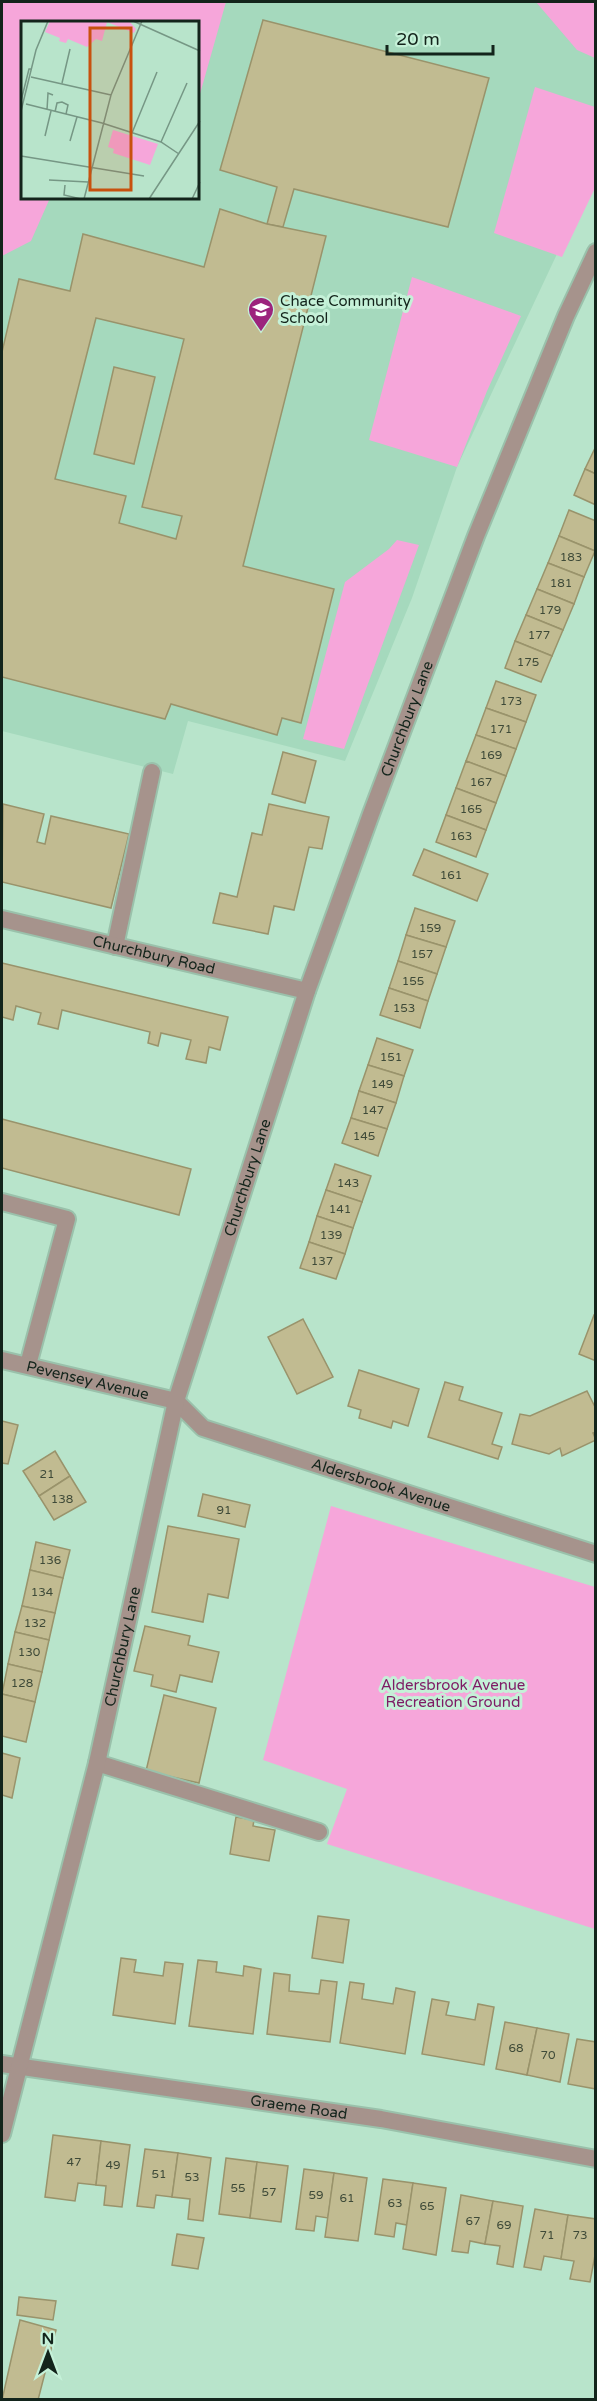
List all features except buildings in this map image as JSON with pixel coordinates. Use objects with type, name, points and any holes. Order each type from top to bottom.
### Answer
[{"type":"street","name":"Churchbury Lane","points":[[2,2134],[10,2065],[97,1763],[176,1401],[307,992],[371,814],[476,536],[566,316],[596,252]]},
{"type":"street","points":[[115,946],[152,772]]},
{"type":"street","name":"Churchbury Road","points":[[2,919],[307,992]]},
{"type":"street","points":[[2,1202],[67,1219],[28,1365]]},
{"type":"street","name":"Pevensey Avenue","points":[[2,1360],[176,1401]]},
{"type":"street","name":"Aldersbrook Avenue","points":[[176,1401],[203,1428],[596,1554]]},
{"type":"street","points":[[97,1763],[319,1833]]},
{"type":"street","name":"Graeme Road","points":[[10,2065],[381,2119],[596,2159]]},
{"type":"shaded area","name":"Chace Community School","points":[[2,2],[595,2],[595,173],[457,467],[412,598],[345,761],[188,721],[173,774],[2,731]]},
{"type":"green space","points":[[2,2],[226,2],[200,94],[200,21],[21,21],[21,200],[49,200],[31,241],[2,256]]},
{"type":"green space","points":[[536,2],[595,2],[595,58],[577,50]]},
{"type":"green space","points":[[535,87],[595,107],[595,188],[562,257],[494,233]]},
{"type":"green space","points":[[412,277],[521,316],[487,391],[457,467],[369,440]]},
{"type":"green space","points":[[397,540],[419,545],[344,749],[303,739],[345,582],[389,549]]},
{"type":"green space","name":"Aldersbrook Avenue Recreation Ground","points":[[331,1506],[595,1587],[595,1929],[327,1844],[347,1789],[263,1760]]},
{"type":"place","name":"Chace Community School","points":[[261,333]]}]
